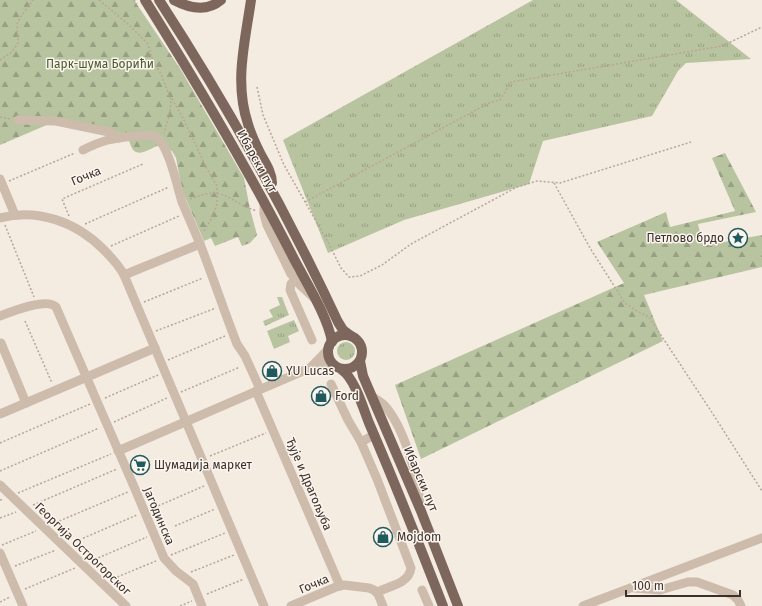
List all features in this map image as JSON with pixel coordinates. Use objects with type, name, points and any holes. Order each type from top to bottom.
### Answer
[{"type":"main road","name":"Ибарски пут","points":[[145,0],[209,104],[264,200],[329,330],[330,345]]},
{"type":"main road","name":"Ибарски пут","points":[[160,0],[273,191],[338,322],[343,330],[351,336]]},
{"type":"main road","points":[[174,0],[182,4],[199,8],[208,7],[221,0]]},
{"type":"main road","points":[[251,0],[241,66],[243,105],[248,126],[268,168],[272,180],[273,191]]},
{"type":"main road","points":[[339,368],[352,368],[360,361],[363,353],[361,344],[351,336],[338,336],[330,345],[328,352],[330,361],[339,368],[347,374],[354,386],[406,510],[443,606]]},
{"type":"main road","name":"Ибарски пут","points":[[360,361],[364,376],[421,512],[458,606]]},
{"type":"street","points":[[18,120],[56,121],[109,132],[119,138]]},
{"type":"street","points":[[83,150],[102,142],[119,138],[150,135],[156,137],[160,141]]},
{"type":"street","name":"Ђује и Драгољуба","points":[[160,141],[174,173],[182,202],[200,243],[236,344],[248,363],[273,430],[340,586]]},
{"type":"street","points":[[1,182],[15,215]]},
{"type":"street","points":[[264,200],[264,214],[273,238],[295,280],[314,298]]},
{"type":"street","points":[[1,218],[15,215],[50,217],[76,228],[104,250],[120,267],[264,606]]},
{"type":"street","points":[[124,275],[200,243]]},
{"type":"street","points":[[295,280],[290,290],[312,340]]},
{"type":"street","name":"Јагодинска","points":[[0,316],[20,308],[49,303],[56,307],[164,558],[173,568],[193,584],[201,602]]},
{"type":"street","points":[[1,343],[26,403]]},
{"type":"street","points":[[310,368],[330,345]]},
{"type":"street","points":[[0,414],[155,348]]},
{"type":"street","points":[[118,451],[310,368],[325,364],[339,368]]},
{"type":"street","points":[[331,384],[373,468],[411,568],[409,574],[404,580],[377,592],[383,606]]},
{"type":"street","points":[[361,442],[374,435]]},
{"type":"street","name":"Георгија Острогорског","points":[[0,485],[126,606]]},
{"type":"street","points":[[584,606],[762,538]]},
{"type":"street","points":[[0,553],[23,606]]},
{"type":"street","points":[[631,588],[654,590],[688,582],[697,582],[733,595],[741,606]]},
{"type":"street","name":"Гочка","points":[[291,606],[340,586],[369,588],[377,592]]},
{"type":"street","points":[[422,590],[429,606]]},
{"type":"path","points":[[0,60],[12,52],[18,43],[17,24],[33,0]]},
{"type":"path","points":[[99,0],[132,28],[148,44],[152,58],[170,95],[184,118],[207,169],[218,186],[217,204],[200,243]]},
{"type":"path","points":[[305,202],[489,103],[500,100],[511,82],[722,46],[762,27]]},
{"type":"path","points":[[257,87],[262,115],[284,165],[328,242],[340,268],[349,277],[360,276],[382,265],[410,244],[517,187],[537,181],[560,183],[691,142]]},
{"type":"path","points":[[160,141],[170,113],[170,95]]},
{"type":"path","points":[[0,117],[18,120]]},
{"type":"path","points":[[1,182],[83,150]]},
{"type":"path","name":"Гочка","points":[[67,224],[70,216],[62,199],[143,164]]},
{"type":"path","points":[[554,182],[590,248],[625,303],[649,317],[711,410],[762,491]]},
{"type":"path","points":[[76,228],[176,183]]},
{"type":"path","points":[[182,202],[199,195],[212,192],[224,195],[250,209],[264,214]]},
{"type":"path","points":[[104,250],[187,213]]},
{"type":"path","points":[[1,218],[37,305]]},
{"type":"path","points":[[137,305],[211,274]]},
{"type":"path","points":[[148,334],[222,305]]},
{"type":"path","points":[[25,322],[56,390]]},
{"type":"path","points":[[161,362],[232,333]]},
{"type":"path","points":[[0,471],[248,363]]},
{"type":"path","points":[[0,443],[165,372]]},
{"type":"path","points":[[202,459],[273,430]]},
{"type":"path","points":[[11,496],[118,451]]},
{"type":"path","points":[[24,509],[125,466]]},
{"type":"path","points":[[7,569],[145,512],[212,482]]},
{"type":"path","points":[[0,546],[135,488]]},
{"type":"path","points":[[175,526],[222,506]]},
{"type":"path","name":"Георгија Острогорског","points":[[0,518],[24,509]]},
{"type":"path","points":[[102,583],[232,530]]},
{"type":"path","points":[[0,602],[17,593],[154,534]]},
{"type":"path","points":[[182,576],[242,552]]},
{"type":"path","points":[[180,606],[201,602],[251,576]]},
{"type":"green space","name":"Парк-шума Борићи","points":[[0,0],[134,0],[181,70],[244,178],[257,235],[250,243],[242,246],[238,237],[215,246],[211,238],[204,241],[182,190],[176,158],[172,151],[159,145],[140,153],[133,150],[126,134],[56,121],[0,145]]},
{"type":"green space","points":[[533,0],[676,0],[751,59],[686,63],[678,71],[652,116],[543,141],[529,184],[404,220],[328,253],[283,140]]},
{"type":"green space","points":[[725,153],[756,212],[698,224],[703,246],[762,235],[762,267],[644,295],[663,341],[421,459],[395,385],[624,283],[597,242],[666,212],[670,227],[735,211],[712,158]]},
{"type":"green space","points":[[277,297],[282,297],[289,315],[265,326],[263,321],[273,317],[269,310],[280,305]]},
{"type":"green space","points":[[294,320],[299,331],[288,336],[290,342],[274,349],[267,331]]},
{"type":"green space","points":[[342,342],[350,342],[355,347],[353,358],[350,360],[342,360],[337,355],[337,347]]},
{"type":"place","name":"Петлово брдо","points":[[738,238]]},
{"type":"place","name":"YU Lucas","points":[[272,371]]},
{"type":"place","name":"Ford","points":[[321,396]]},
{"type":"place","name":"Шумадија маркет","points":[[140,465]]},
{"type":"place","name":"Mojdom","points":[[383,537]]}]
